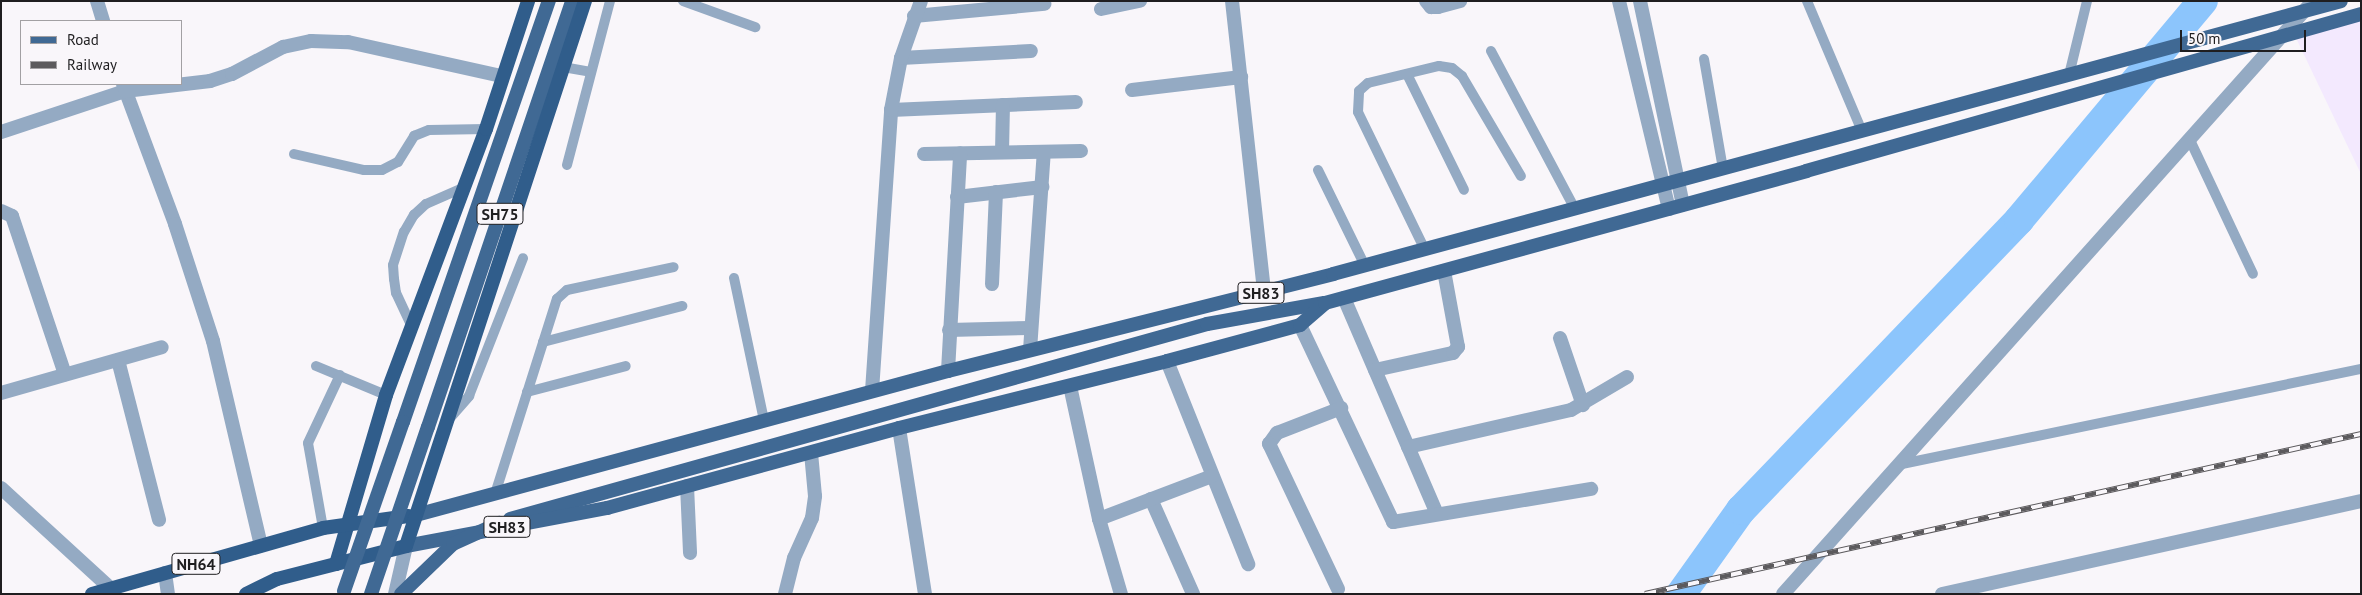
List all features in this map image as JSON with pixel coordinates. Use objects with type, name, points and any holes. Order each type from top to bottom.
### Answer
[{"type":"highway","points":[[336,564],[386,395],[486,129],[501,76],[528,1]]},
{"type":"highway","points":[[246,594],[277,579],[406,546],[585,1]]},
{"type":"highway","name":"NH64","points":[[92,594],[323,528],[416,515]]},
{"type":"main road","name":"SH75","points":[[343,594],[549,1]]},
{"type":"main road","name":"SH75","points":[[371,594],[572,1]]},
{"type":"main road","name":"SH83","points":[[416,515],[948,371],[1425,250],[2341,1]]},
{"type":"main road","name":"SH83","points":[[406,546],[607,508],[899,428],[1166,361],[1300,324],[1325,303],[1669,209],[2361,14]]},
{"type":"main road","points":[[401,594],[453,544],[499,523],[545,507],[1207,324],[1325,303]]},
{"type":"street","points":[[96,1],[104,20]]},
{"type":"street","points":[[872,391],[891,110],[901,58],[914,16],[921,1]]},
{"type":"street","points":[[1101,9],[1140,1]]},
{"type":"street","points":[[1232,1],[1264,292]]},
{"type":"street","points":[[1426,1],[1431,7],[1438,7],[1460,1]]},
{"type":"street","points":[[1619,1],[1669,209]]},
{"type":"street","points":[[1640,1],[1683,205]]},
{"type":"street","points":[[1783,594],[1896,465],[2313,1]]},
{"type":"street","points":[[914,16],[1044,4]]},
{"type":"street","points":[[182,83],[210,81],[232,74],[284,47],[311,41],[348,42],[501,76]]},
{"type":"street","points":[[901,58],[1031,51]]},
{"type":"street","points":[[1132,90],[1240,77]]},
{"type":"street","points":[[1,132],[124,88],[161,85]]},
{"type":"street","points":[[124,88],[175,224],[213,340],[261,545]]},
{"type":"street","points":[[891,110],[1076,102]]},
{"type":"street","points":[[1002,152],[1003,105]]},
{"type":"street","points":[[924,154],[1081,151]]},
{"type":"street","points":[[1030,350],[1030,328],[1044,152]]},
{"type":"street","points":[[948,371],[960,153]]},
{"type":"street","points":[[957,197],[1042,187]]},
{"type":"street","points":[[992,284],[996,192]]},
{"type":"street","points":[[1,211],[12,216],[65,374]]},
{"type":"street","points":[[1375,370],[1453,353],[1458,347],[1444,271]]},
{"type":"street","points":[[1344,298],[1437,514]]},
{"type":"street","points":[[1300,324],[1393,522],[1591,489]]},
{"type":"street","points":[[949,330],[1030,328]]},
{"type":"street","points":[[1560,338],[1583,405]]},
{"type":"street","points":[[1,393],[162,347]]},
{"type":"street","points":[[118,360],[159,520]]},
{"type":"street","points":[[1166,361],[1248,564]]},
{"type":"street","points":[[1408,447],[1583,405],[1627,377]]},
{"type":"street","points":[[1070,386],[1099,519],[1121,594]]},
{"type":"street","points":[[1338,589],[1269,444],[1277,433],[1341,408]]},
{"type":"street","points":[[899,428],[925,594]]},
{"type":"street","points":[[785,594],[794,558],[812,518],[815,496],[811,453]]},
{"type":"street","points":[[1099,519],[1212,476]]},
{"type":"street","points":[[687,486],[690,553]]},
{"type":"street","points":[[1,488],[110,588]]},
{"type":"street","points":[[1151,499],[1193,594]]},
{"type":"street","points":[[1942,594],[2361,501]]},
{"type":"street","points":[[394,594],[406,546]]},
{"type":"street","points":[[164,573],[168,594]]},
{"type":"lane","points":[[567,165],[610,1]]},
{"type":"lane","points":[[683,1],[755,27]]},
{"type":"lane","points":[[1807,1],[1862,130]]},
{"type":"lane","points":[[2069,75],[2087,1]]},
{"type":"lane","points":[[1492,51],[1575,209]]},
{"type":"lane","points":[[1704,59],[1723,170]]},
{"type":"lane","points":[[1425,250],[1358,112],[1359,91],[1368,83],[1439,66],[1452,68],[1462,76],[1521,176]]},
{"type":"lane","points":[[563,67],[591,72]]},
{"type":"lane","points":[[1407,74],[1464,190]]},
{"type":"lane","points":[[294,154],[364,170],[382,170],[398,162],[414,136],[429,130],[486,129]]},
{"type":"lane","points":[[2189,138],[2253,274]]},
{"type":"lane","points":[[1318,170],[1365,266]]},
{"type":"lane","points":[[412,327],[396,293],[394,279],[393,265],[404,232],[414,215],[426,204],[465,187]]},
{"type":"lane","points":[[445,424],[469,396],[523,258]]},
{"type":"lane","points":[[495,494],[543,342],[561,293],[674,267]]},
{"type":"lane","points":[[734,278],[764,420]]},
{"type":"lane","points":[[543,342],[682,306]]},
{"type":"lane","points":[[316,366],[386,395]]},
{"type":"lane","points":[[527,392],[626,366]]},
{"type":"lane","points":[[1896,465],[2361,369]]},
{"type":"lane","points":[[323,528],[308,443],[340,376]]},
{"type":"shaded area","points":[[2361,19],[2361,174],[2296,38]]},
{"type":"waterway","points":[[1681,594],[1741,510],[2019,220],[2203,1]]},
{"type":"railway","points":[[1645,594],[2361,434]]}]
